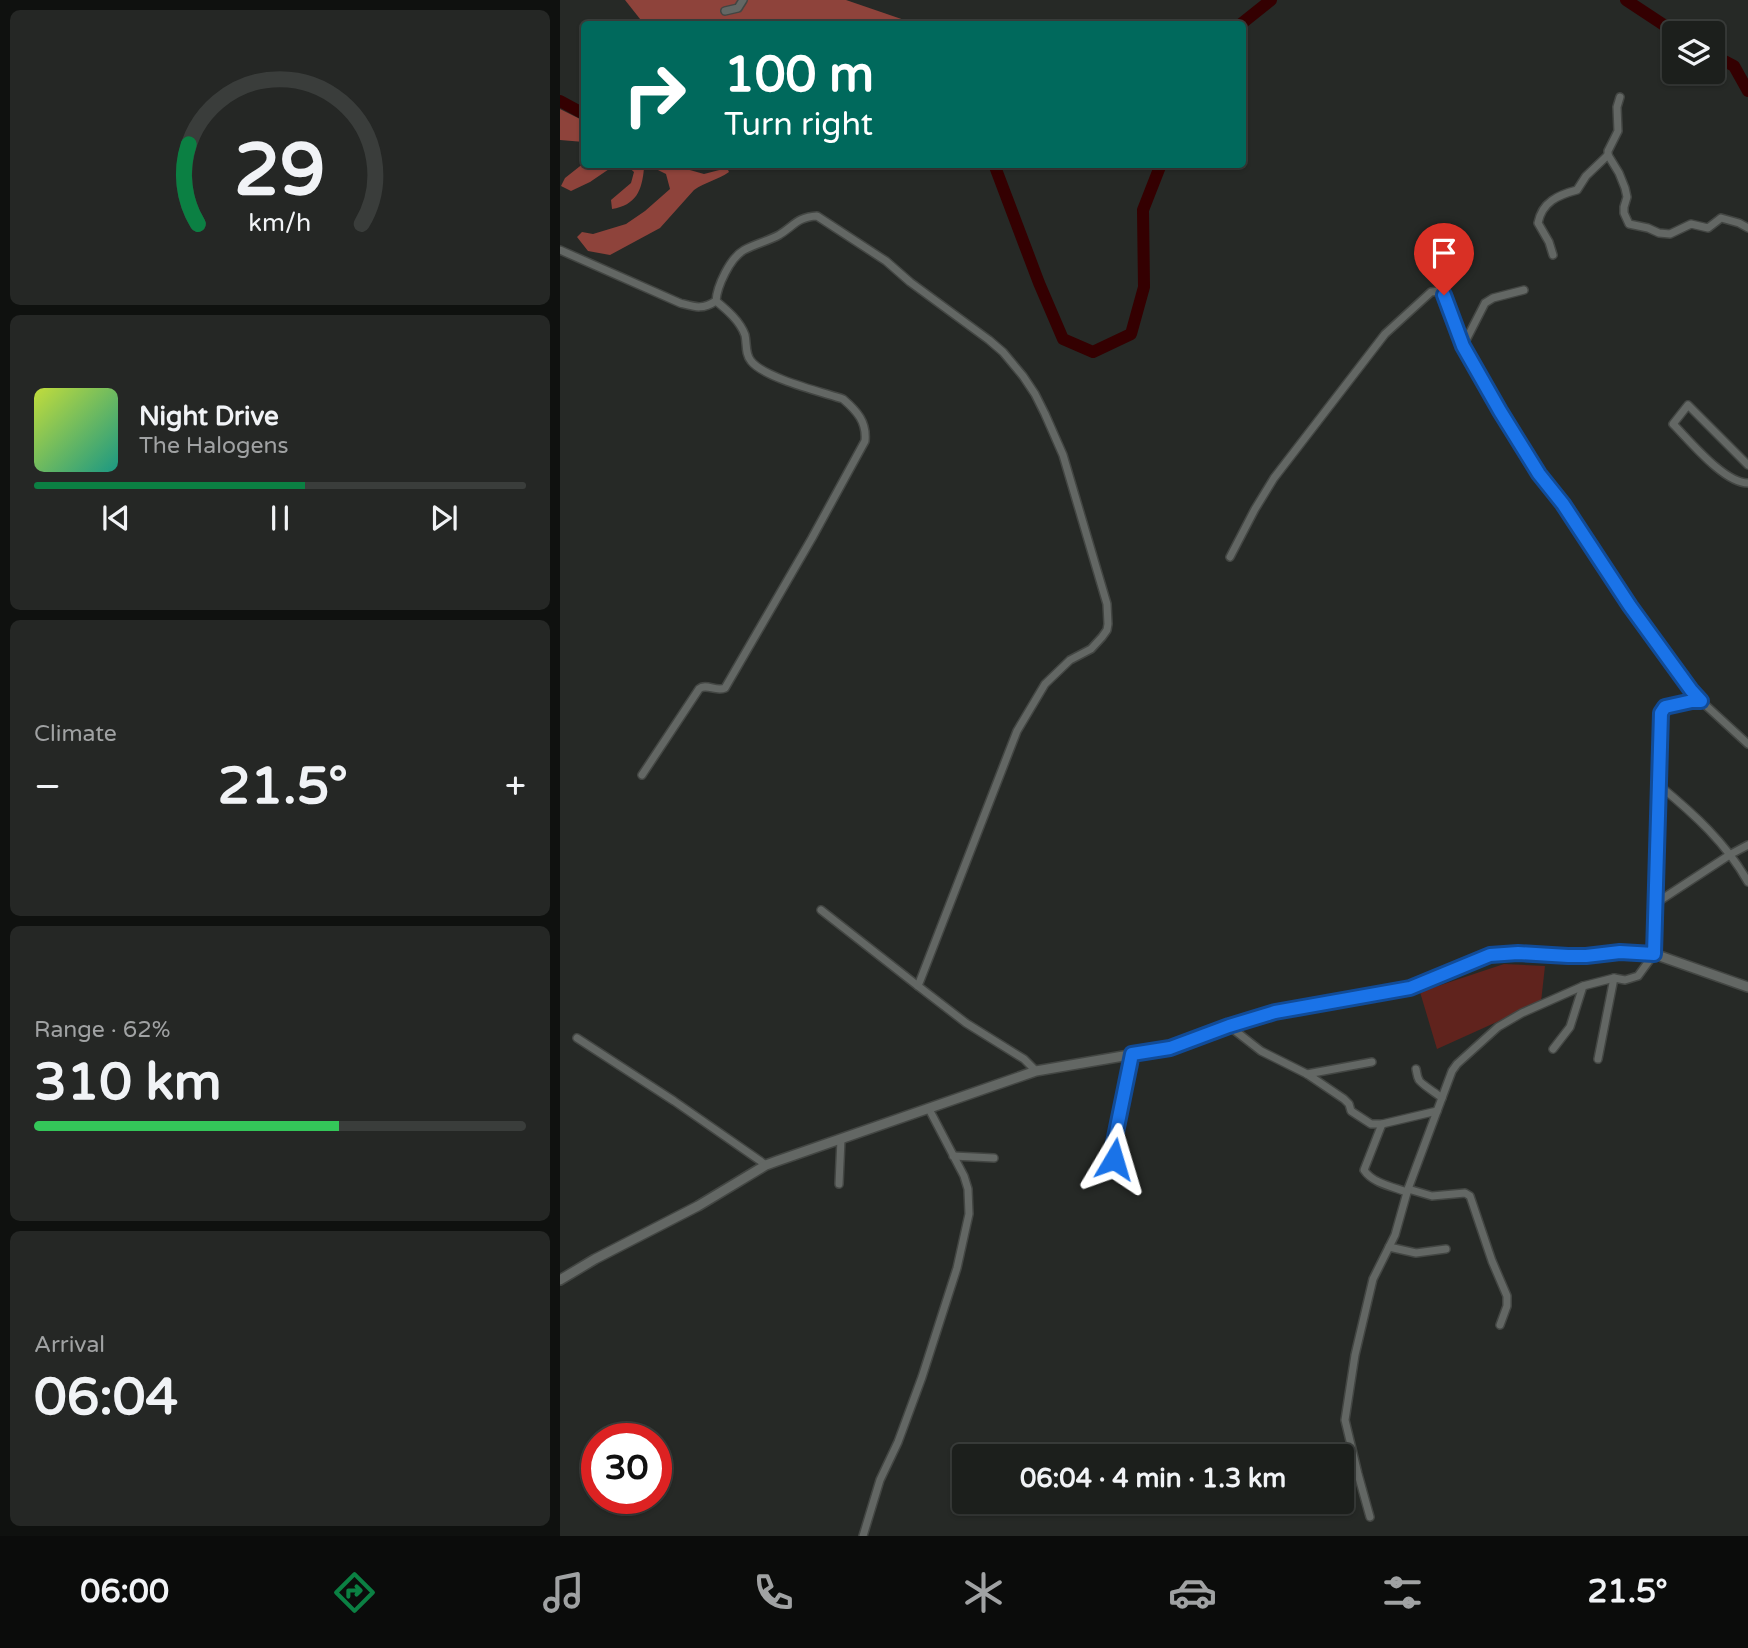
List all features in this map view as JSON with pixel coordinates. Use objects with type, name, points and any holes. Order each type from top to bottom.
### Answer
[{"type":"street","points":[[725,11],[738,8],[743,0]]},
{"type":"street","points":[[1553,255],[1538,223],[1540,215],[1560,194],[1577,190],[1586,176],[1608,155],[1618,131],[1617,107],[1620,96]]},
{"type":"street","points":[[1608,155],[1625,188],[1627,197],[1623,207],[1629,225],[1670,234],[1692,224],[1708,228],[1721,218],[1748,228]]},
{"type":"street","points":[[716,302],[723,278],[740,253],[785,231],[802,218],[817,216],[886,261],[1003,352],[1035,394],[1063,455],[1107,604],[1107,630],[1091,649],[1070,660],[1045,684],[1017,731],[918,986]]},
{"type":"street","points":[[560,250],[680,303],[707,307],[716,302]]},
{"type":"street","points":[[1463,346],[1486,303],[1493,298],[1524,290]]},
{"type":"street","points":[[1230,557],[1274,478],[1385,334],[1431,292],[1439,291],[1447,300],[1463,346],[1539,474],[1563,504],[1638,616],[1701,701],[1748,744]]},
{"type":"street","points":[[642,775],[699,689],[704,686],[719,690],[725,688],[865,441],[864,423],[843,399],[780,378],[752,363],[743,331],[732,315],[716,302]]},
{"type":"street","points":[[1666,431],[1688,405],[1748,465]]},
{"type":"street","points":[[1673,424],[1722,472],[1744,483],[1748,474]]},
{"type":"street","points":[[1370,1517],[1357,1474],[1345,1414],[1355,1355],[1376,1271],[1395,1235],[1408,1191],[1452,1071],[1498,1027],[1522,1013],[1583,986],[1614,978],[1625,980],[1638,976],[1654,954],[1662,710],[1665,707],[1701,701]]},
{"type":"street","points":[[1660,786],[1703,824],[1731,854],[1748,882]]},
{"type":"street","points":[[1656,903],[1748,845]]},
{"type":"street","points":[[821,910],[966,1023],[1024,1059],[1036,1071]]},
{"type":"street","points":[[560,1280],[766,1166],[841,1139],[1036,1071],[1170,1048],[1275,1012],[1410,988],[1490,955],[1518,953],[1586,956],[1620,952],[1654,954],[1748,987]]},
{"type":"street","points":[[1598,1059],[1614,978]]},
{"type":"street","points":[[1553,1049],[1570,1027],[1583,986]]},
{"type":"street","points":[[1229,1026],[1261,1051],[1307,1074],[1344,1098],[1351,1111],[1367,1122],[1382,1124],[1437,1111]]},
{"type":"street","points":[[577,1038],[674,1101],[766,1166]]},
{"type":"street","points":[[1121,1174],[1114,1159],[1113,1147],[1132,1054]]},
{"type":"street","points":[[1307,1074],[1372,1062]]},
{"type":"street","points":[[1416,1069],[1419,1081],[1442,1098]]},
{"type":"street","points":[[863,1536],[880,1480],[898,1442],[922,1377],[961,1252],[970,1202],[964,1176],[929,1110]]},
{"type":"street","points":[[1382,1124],[1364,1170],[1365,1174],[1408,1191],[1432,1196],[1465,1193],[1470,1196],[1507,1296],[1507,1306],[1500,1325]]},
{"type":"street","points":[[839,1184],[841,1139]]},
{"type":"street","points":[[953,1156],[994,1158]]},
{"type":"street","points":[[1389,1247],[1416,1253],[1446,1249]]},
{"type":"shaded area","points":[[625,0],[846,0],[907,21],[642,21]]},
{"type":"shaded area","points":[[560,109],[581,120],[581,142],[560,140]]},
{"type":"shaded area","points":[[581,165],[581,168],[611,168],[571,191],[561,186],[565,178]]},
{"type":"shaded area","points":[[629,168],[644,168],[642,184],[636,196],[627,204],[612,209],[611,200],[631,183],[634,172]]},
{"type":"shaded area","points":[[654,168],[683,168],[704,174],[727,168],[729,172],[694,190],[660,228],[610,255],[588,251],[577,237],[582,232],[593,234],[626,224],[645,211],[670,189],[666,174]]},
{"type":"shaded area","points":[[1504,964],[1545,966],[1541,1002],[1437,1049],[1420,992]]},
{"type":"waterway","points":[[1245,21],[1271,0]]},
{"type":"waterway","points":[[1626,0],[1662,24]]},
{"type":"waterway","points":[[1725,61],[1734,66],[1748,91]]},
{"type":"waterway","points":[[560,101],[581,112]]},
{"type":"waterway","points":[[996,168],[1063,339],[1093,352],[1131,334],[1144,287],[1143,210],[1159,168]]},
{"type":"route","points":[[1114,1159],[1113,1147],[1132,1054],[1170,1048],[1275,1012],[1410,988],[1490,955],[1518,953],[1586,956],[1620,952],[1654,954],[1661,713],[1665,707],[1701,701],[1630,606],[1563,504],[1539,474],[1463,346],[1444,295]]}]
